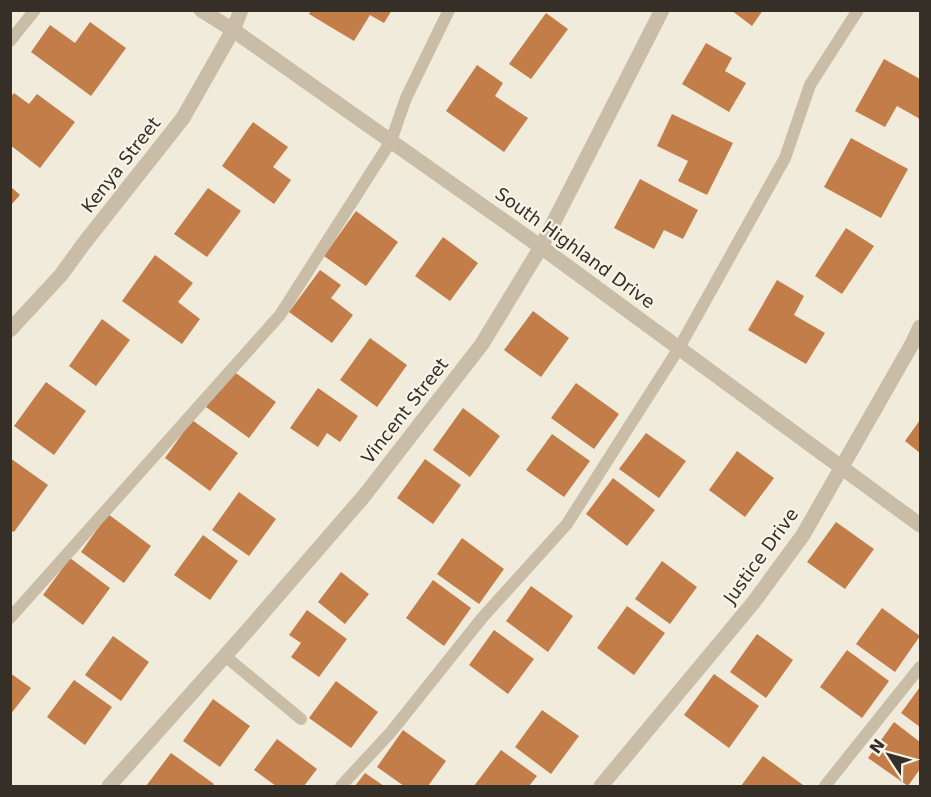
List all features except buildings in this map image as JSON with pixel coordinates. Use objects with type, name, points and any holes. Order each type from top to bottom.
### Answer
[{"type":"street","name":"South Highland Drive","points":[[201,10],[233,30],[541,247],[921,525]]},
{"type":"street","name":"Kenya Street","points":[[10,330],[61,275],[183,118],[233,30],[241,10]]},
{"type":"street","name":"Vincent Street","points":[[109,786],[364,496],[482,344],[541,247],[662,10]]},
{"type":"street","name":"Justice Drive","points":[[602,786],[753,603],[803,535],[921,327]]},
{"type":"lane","points":[[10,41],[35,10]]},
{"type":"lane","points":[[10,618],[280,315],[391,141],[406,98],[449,10]]},
{"type":"lane","points":[[340,786],[392,732],[482,618],[567,524],[679,348],[784,158],[810,85],[858,10]]},
{"type":"lane","points":[[225,656],[301,719]]},
{"type":"lane","points":[[825,786],[921,667]]}]
